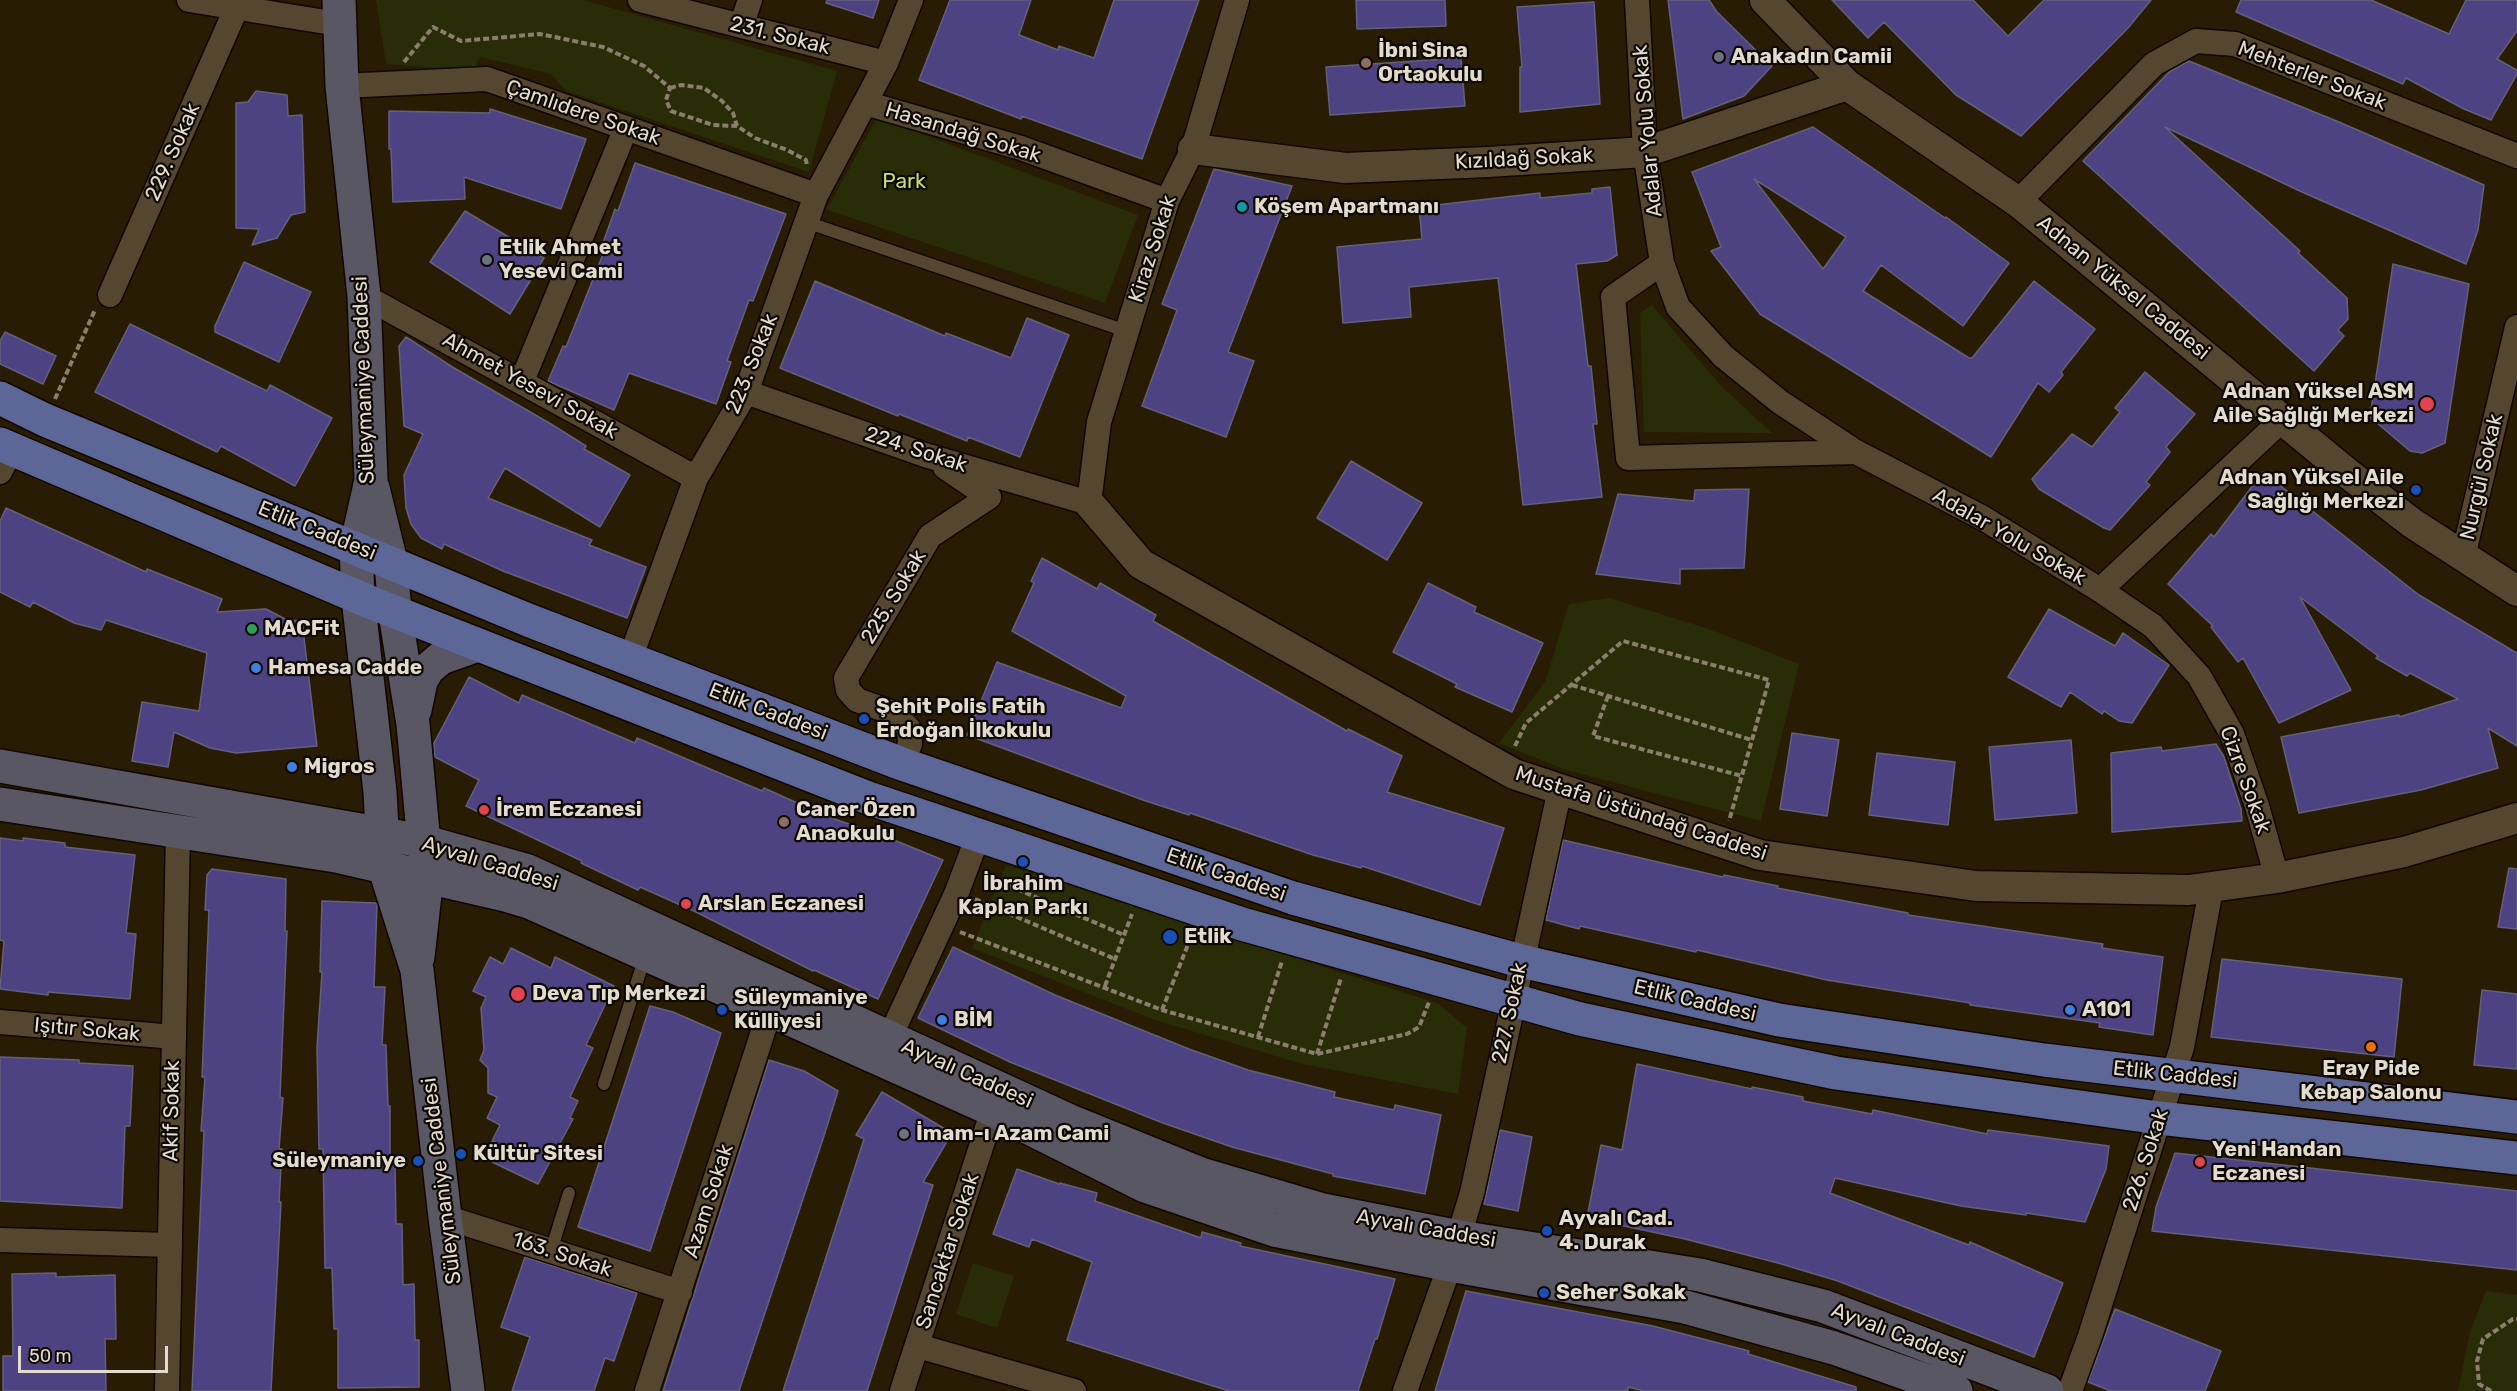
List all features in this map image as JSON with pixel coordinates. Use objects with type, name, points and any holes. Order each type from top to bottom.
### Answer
[{"type":"main road","name":"Süleymaniye Caddesi","points":[[339,12],[342,86],[364,296],[371,480],[391,562],[413,724],[427,876],[417,970]]},
{"type":"main road","name":"Etlik Caddesi","points":[[0,398],[45,420],[528,620],[902,764],[1293,898],[1521,961],[1779,1020],[2044,1060],[2517,1117]]},
{"type":"main road","name":"Etlik Caddesi","points":[[4,456],[870,799],[978,833],[1202,910],[1513,1000],[1580,1018],[1836,1073],[2159,1118],[2517,1158]]},
{"type":"main road","name":"Süleymaniye Caddesi","points":[[371,480],[356,547],[358,598],[384,850],[417,970],[445,1217],[468,1391]]},
{"type":"main road","name":"Süleymaniye Caddesi","points":[[413,724],[421,681],[428,669],[441,658],[478,645]]},
{"type":"main road","name":"Ayvalı Caddesi","points":[[0,766],[384,850],[427,876],[529,903],[646,954],[993,1110],[1145,1186],[1275,1230],[1455,1251],[1700,1275],[1823,1306],[2047,1391]]},
{"type":"main road","name":"Ayvalı Caddesi","points":[[0,804],[336,856],[384,850],[422,841],[528,871],[1070,1121],[1201,1174],[1455,1251],[1685,1307],[1834,1348],[1956,1391]]},
{"type":"street","points":[[189,0],[236,9],[339,12]]},
{"type":"street","name":"231. Sokak","points":[[640,0],[886,63]]},
{"type":"street","points":[[741,26],[750,0]]},
{"type":"street","name":"Hasandağ Sokak","points":[[910,0],[886,63],[865,103],[1021,148],[1167,201]]},
{"type":"street","name":"Kiraz Sokak","points":[[1089,503],[1099,422],[1167,201],[1193,149],[1237,0]]},
{"type":"street","name":"Adalar Yolu Sokak","points":[[1637,0],[1645,152],[1662,263],[1678,307],[1723,356],[1780,402],[1856,452],[1983,519],[2100,590],[2283,418]]},
{"type":"street","name":"Adnan Yüksel Caddesi","points":[[1768,1],[1847,85],[2018,202],[2346,472],[2463,557],[2517,591]]},
{"type":"street","name":"229. Sokak","points":[[110,296],[236,9]]},
{"type":"street","name":"Mehterler Sokak","points":[[2018,202],[2154,64],[2196,41],[2235,44],[2517,156]]},
{"type":"street","name":"Çamlıdere Sokak","points":[[342,86],[487,79],[816,195]]},
{"type":"street","name":"Kızıldağ Sokak","points":[[1193,149],[1345,168],[1645,152],[1847,85]]},
{"type":"street","name":"223. Sokak","points":[[630,659],[696,478],[746,392],[816,195],[865,103]]},
{"type":"street","points":[[522,381],[626,128]]},
{"type":"street","name":"Adalar Yolu Sokak","points":[[1662,263],[1613,297],[1628,458],[1856,452]]},
{"type":"street","name":"Ahmet Yesevi Sokak","points":[[364,296],[696,478]]},
{"type":"street","name":"Nurgül Sokak","points":[[2463,557],[2517,327]]},
{"type":"street","name":"224. Sokak","points":[[746,392],[925,454],[1089,503]]},
{"type":"street","name":"225. Sokak","points":[[902,764],[910,744],[909,729],[896,714],[857,700],[848,690],[846,678],[930,536],[989,496],[925,454]]},
{"type":"street","name":"Mustafa Üstündağ Caddesi","points":[[1089,503],[1141,564],[1514,774],[1760,855],[1976,885],[2211,889],[2404,852],[2517,818]]},
{"type":"street","name":"Cizre Sokak","points":[[2100,590],[2153,626],[2199,676],[2232,734],[2257,806],[2277,878]]},
{"type":"street","name":"227. Sokak","points":[[1455,1251],[1472,1193],[1560,789]]},
{"type":"street","name":"Akif Sokak","points":[[167,1391],[178,831]]},
{"type":"street","points":[[889,1039],[957,892],[978,833]]},
{"type":"street","name":"226. Sokak","points":[[2070,1391],[2174,1076],[2182,1047],[2211,889]]},
{"type":"street","name":"Azam Sokak","points":[[647,1391],[770,1010]]},
{"type":"street","name":"Işıtır Sokak","points":[[0,1022],[174,1037]]},
{"type":"street","name":"Sancaktar Sokak","points":[[902,1391],[993,1110]]},
{"type":"street","name":"163. Sokak","points":[[445,1217],[680,1292]]},
{"type":"street","points":[[0,1240],[170,1245]]},
{"type":"street","points":[[1405,1391],[1455,1251]]},
{"type":"street","points":[[918,1346],[1074,1391]]},
{"type":"lane","points":[[806,222],[1126,331]]},
{"type":"lane","points":[[604,1084],[646,954]]},
{"type":"lane","points":[[551,1251],[569,1193]]},
{"type":"path","points":[[387,84],[433,27],[461,41],[540,34],[603,47],[644,66],[670,88]]},
{"type":"path","points":[[670,88],[681,85],[704,88],[722,101],[733,113],[737,126]]},
{"type":"path","points":[[670,88],[666,100],[671,111],[713,125],[737,126],[755,138],[806,160],[816,195]]},
{"type":"path","points":[[45,420],[97,304],[110,296]]},
{"type":"path","points":[[1505,769],[1526,723],[1623,641],[1769,680],[1723,843]]},
{"type":"path","points":[[1572,685],[1752,740]]},
{"type":"path","points":[[1608,696],[1593,736],[1742,776]]},
{"type":"path","points":[[967,867],[1124,935]]},
{"type":"path","points":[[1105,986],[1141,890]]},
{"type":"path","points":[[957,892],[1115,959]]},
{"type":"path","points":[[1162,1010],[1202,910]]},
{"type":"path","points":[[942,926],[1105,986],[1162,1010],[1317,1054],[1407,1034],[1419,1027],[1438,978]]},
{"type":"path","points":[[1258,1037],[1289,937]]},
{"type":"path","points":[[1317,1054],[1349,954]]},
{"type":"path","points":[[2491,1391],[2479,1384],[2477,1361],[2483,1339],[2513,1319],[2517,1319]]},
{"type":"green space","points":[[376,0],[583,0],[837,71],[809,172],[566,91],[551,74],[480,57],[473,71],[386,64]]},
{"type":"green space","name":"Park","points":[[877,117],[1138,215],[1105,303],[825,209],[830,204]]},
{"type":"green space","points":[[1652,305],[1721,386],[1772,433],[1644,432],[1640,313]]},
{"type":"green space","points":[[1609,598],[1706,628],[1799,664],[1761,821],[1563,769],[1499,743],[1545,682],[1569,604]]},
{"type":"green space","points":[[1006,865],[1439,1004],[1467,1028],[1458,1094],[1303,1064],[1155,1020],[972,948]]},
{"type":"green space","points":[[973,1263],[1014,1276],[997,1328],[956,1314]]},
{"type":"green space","points":[[2486,1291],[2517,1295],[2517,1391],[2458,1391],[2470,1332]]},
{"type":"building","points":[[827,0],[879,0],[873,18],[826,3]]},
{"type":"building","points":[[950,0],[1031,0],[1019,35],[1058,50],[1059,46],[1094,58],[1114,0],[1199,0],[1142,159],[1022,116],[1021,119],[919,80]]},
{"type":"building","points":[[1356,0],[1445,0],[1446,26],[1357,29]]},
{"type":"building","name":"Anakadın Camii","points":[[1668,0],[1709,0],[1717,12],[1772,66],[1744,96],[1683,119]]},
{"type":"building","points":[[1832,0],[1973,0],[2008,36],[2044,0],[2151,0],[2128,28],[2021,136],[1956,95],[1884,22],[1868,38]]},
{"type":"building","points":[[2241,0],[2371,0],[2449,34],[2466,0],[2517,0],[2517,31],[2497,59],[2517,70],[2517,74],[2491,120],[2464,109],[2406,78],[2403,84],[2236,12]]},
{"type":"building","points":[[1594,2],[1600,104],[1520,112],[1520,67],[1522,67],[1517,7]]},
{"type":"building","points":[[1461,58],[1465,106],[1330,115],[1326,67]]},
{"type":"building","points":[[2189,61],[2339,122],[2484,185],[2478,230],[2466,264],[2302,192],[2165,127],[2300,251],[2298,253],[2347,298],[2348,319],[2338,330],[2344,336],[2314,371],[2083,161],[2169,72]]},
{"type":"building","points":[[256,91],[287,95],[288,116],[302,115],[305,212],[291,215],[277,238],[252,245],[259,229],[236,228],[236,103],[248,102]]},
{"type":"building","points":[[490,109],[586,139],[561,209],[464,177],[465,199],[393,202],[389,111],[490,113]]},
{"type":"building","points":[[1813,127],[1946,217],[2009,263],[1963,326],[1881,265],[1863,291],[1969,358],[1972,358],[2034,281],[2095,329],[2061,372],[2063,375],[2049,392],[2038,383],[1991,457],[1760,314],[1711,251],[1721,247],[1692,172]],"holes":[[[1754,179],[1846,237],[1823,269]]]},
{"type":"building","points":[[635,163],[786,214],[753,301],[749,300],[727,361],[731,362],[716,404],[629,373],[614,410],[548,381],[563,346],[566,347],[607,244],[603,243],[615,209],[618,211]]},
{"type":"building","points":[[1214,169],[1292,186],[1228,352],[1254,361],[1226,437],[1142,406],[1177,310],[1162,304]]},
{"type":"building","points":[[1610,187],[1617,255],[1607,261],[1576,264],[1588,366],[1591,366],[1597,424],[1593,424],[1602,497],[1523,505],[1498,278],[1409,287],[1411,317],[1343,323],[1337,247],[1422,239],[1419,207],[1540,193],[1540,198],[1592,193],[1592,189]]},
{"type":"building","name":"Etlik Ahmet Yesevi Cami","points":[[465,211],[544,258],[510,314],[430,262]]},
{"type":"building","points":[[244,262],[311,292],[279,362],[215,332],[215,326]]},
{"type":"building","points":[[2393,264],[2469,284],[2445,443],[2422,453],[2410,451],[2370,417]]},
{"type":"building","points":[[815,281],[945,336],[946,333],[1011,358],[1027,318],[1069,335],[1020,457],[968,437],[967,441],[899,414],[898,416],[780,368]]},
{"type":"building","points":[[130,324],[267,391],[270,385],[332,418],[295,486],[221,446],[217,452],[95,392]]},
{"type":"building","points":[[5,332],[56,356],[43,384],[0,364],[0,341]]},
{"type":"building","points":[[406,337],[586,446],[584,449],[630,475],[600,527],[505,468],[488,498],[592,540],[589,545],[646,567],[627,618],[503,571],[444,544],[442,549],[421,538],[411,524],[406,508],[404,475],[423,434],[404,426],[399,346]]},
{"type":"building","points":[[2145,372],[2195,414],[2166,447],[2170,452],[2146,482],[2150,485],[2110,530],[2039,489],[2032,479],[2072,434],[2092,447],[2120,412],[2115,408]]},
{"type":"building","points":[[1351,461],[1422,503],[1387,560],[1317,518]]},
{"type":"building","points":[[2263,472],[2419,595],[2517,653],[2517,746],[2488,728],[2498,768],[2421,790],[2299,813],[2281,737],[2399,715],[2399,717],[2458,699],[2410,673],[2407,676],[2376,658],[2378,656],[2300,597],[2351,690],[2279,723],[2243,658],[2238,662],[2211,627],[2213,626],[2168,584],[2211,534],[2214,537]]},
{"type":"building","points":[[1749,489],[1744,568],[1680,569],[1680,584],[1596,574],[1618,494],[1694,501],[1695,490]]},
{"type":"building","points":[[6,508],[146,572],[147,569],[222,599],[217,612],[266,609],[287,620],[302,621],[317,746],[236,753],[210,748],[174,732],[168,767],[132,761],[142,702],[199,711],[207,653],[106,620],[101,630],[74,623],[33,602],[30,607],[0,592],[0,521]]},
{"type":"building","points":[[1042,558],[1097,589],[1100,583],[1156,615],[1153,621],[1214,656],[1347,731],[1348,729],[1402,756],[1387,792],[1504,828],[1480,905],[1362,866],[1361,868],[1313,855],[1190,813],[1189,815],[1143,800],[967,735],[997,662],[1121,708],[1126,696],[1012,631],[1034,583],[1031,581]]},
{"type":"building","points":[[1428,583],[1476,607],[1474,612],[1543,643],[1512,712],[1455,687],[1457,684],[1393,652]]},
{"type":"building","points":[[2049,609],[2115,646],[2123,633],[2169,665],[2132,723],[2119,721],[2104,711],[2102,714],[2070,692],[2061,707],[2008,677]]},
{"type":"building","points":[[469,677],[519,703],[522,695],[635,743],[637,738],[762,791],[764,788],[826,816],[943,860],[878,999],[813,971],[694,911],[640,887],[638,890],[466,806],[479,780],[435,757],[434,743]]},
{"type":"building","points":[[1792,733],[1839,740],[1827,816],[1780,809]]},
{"type":"building","points":[[2071,740],[2077,813],[1995,820],[1989,747]]},
{"type":"building","points":[[2216,744],[2224,757],[2241,809],[2242,821],[2112,832],[2111,753],[2161,747],[2162,751]]},
{"type":"building","points":[[1877,753],[1955,762],[1948,825],[1869,815]]},
{"type":"building","points":[[0,838],[65,843],[65,847],[135,855],[126,933],[136,934],[130,999],[48,992],[48,995],[0,989],[4,941],[0,940]]},
{"type":"building","points":[[1563,840],[1723,877],[1724,875],[1778,886],[1777,888],[1908,913],[1908,915],[2103,944],[2102,948],[2163,957],[2153,1035],[2099,1027],[2100,1023],[1970,1005],[1970,1003],[1827,980],[1697,950],[1696,952],[1580,926],[1579,929],[1546,920]]},
{"type":"building","points":[[2509,868],[2517,869],[2517,929],[2498,927]]},
{"type":"building","points":[[212,869],[286,879],[285,931],[287,931],[280,1097],[283,1098],[279,1149],[282,1149],[279,1202],[281,1202],[271,1391],[192,1391],[204,1131],[201,1131],[205,1077],[202,1077],[209,910],[205,910],[207,875]]},
{"type":"building","points":[[322,901],[376,903],[377,905],[374,987],[385,987],[382,1045],[386,1045],[388,1106],[390,1106],[390,1162],[395,1162],[396,1224],[402,1224],[403,1285],[414,1284],[415,1340],[419,1340],[419,1387],[338,1388],[338,1329],[334,1329],[332,1268],[325,1268],[323,1149],[319,1149],[317,1047],[322,972],[320,972]]},
{"type":"building","points":[[953,947],[1055,995],[1248,1070],[1335,1092],[1334,1097],[1394,1110],[1395,1105],[1441,1115],[1425,1194],[1333,1176],[1333,1174],[1232,1147],[1163,1123],[1010,1062],[918,1018]]},
{"type":"building","points":[[511,948],[551,968],[555,957],[614,986],[586,1045],[593,1048],[570,1097],[578,1101],[570,1118],[573,1119],[538,1184],[492,1162],[500,1145],[492,1141],[500,1125],[487,1118],[497,1097],[488,1093],[488,1068],[480,1060],[484,1050],[481,1008],[486,997],[473,991],[490,957],[503,964]]},
{"type":"building","points":[[2222,959],[2402,979],[2394,1057],[2211,1037]]},
{"type":"building","points":[[2482,990],[2517,994],[2517,1069],[2474,1065]]},
{"type":"building","points":[[650,1006],[673,1012],[721,1033],[650,1251],[578,1227]]},
{"type":"building","points":[[0,1057],[79,1060],[79,1063],[133,1066],[130,1126],[125,1126],[122,1208],[0,1201]]},
{"type":"building","points":[[769,1060],[804,1071],[838,1091],[823,1139],[739,1391],[663,1391]]},
{"type":"building","points":[[1637,1064],[1752,1089],[1752,1087],[1803,1097],[1803,1101],[1872,1114],[1873,1110],[1987,1134],[1988,1130],[2109,1146],[2106,1169],[2085,1222],[1961,1206],[1835,1178],[1830,1193],[1969,1245],[1970,1242],[2063,1283],[2034,1357],[1838,1281],[1685,1239],[1587,1218],[1601,1145],[1622,1150]]},
{"type":"building","points":[[882,1092],[952,1133],[923,1182],[933,1185],[867,1391],[783,1391],[864,1139],[856,1135]]},
{"type":"building","points":[[1500,1130],[1532,1137],[1518,1211],[1484,1204]]},
{"type":"building","points":[[2175,1153],[2517,1191],[2517,1270],[2152,1231],[2156,1207]]},
{"type":"building","points":[[1017,1169],[1059,1184],[1097,1193],[1095,1201],[1201,1238],[1202,1232],[1241,1243],[1240,1246],[1395,1279],[1358,1391],[1229,1391],[1067,1340],[1092,1262],[1032,1239],[1029,1247],[993,1234]]},
{"type":"building","points":[[525,1257],[637,1293],[614,1361],[605,1358],[594,1391],[512,1391],[530,1337],[501,1327]]},
{"type":"building","points":[[56,1273],[56,1277],[115,1275],[116,1339],[105,1339],[106,1391],[3,1391],[3,1356],[13,1356],[12,1274]]},
{"type":"building","points":[[1466,1291],[1653,1326],[1749,1351],[1748,1354],[1856,1387],[1856,1391],[1644,1391],[1628,1387],[1628,1391],[1435,1391]]},
{"type":"building","points":[[2115,1309],[2221,1351],[2205,1391],[2111,1391],[2088,1382]]},
{"type":"place","name":"Anakadın Camii","points":[[1719,57]]},
{"type":"place","name":"İbni Sina Ortaokulu","points":[[1366,63]]},
{"type":"place","name":"Köşem Apartmanı","points":[[1242,207]]},
{"type":"place","name":"Etlik Ahmet Yesevi Cami","points":[[487,260]]},
{"type":"place","name":"Adnan Yüksel ASM Aile Sağlığı Merkezi","points":[[2427,404]]},
{"type":"place","name":"Adnan Yüksel Aile Sağlığı Merkezi","points":[[2416,490]]},
{"type":"place","name":"MACFit","points":[[252,629]]},
{"type":"place","name":"Hamesa Cadde","points":[[256,668]]},
{"type":"place","name":"Şehit Polis Fatih Erdoğan İlkokulu","points":[[864,719]]},
{"type":"place","name":"Migros","points":[[292,767]]},
{"type":"place","name":"İrem Eczanesi","points":[[484,810]]},
{"type":"place","name":"Caner Özen Anaokulu","points":[[784,822]]},
{"type":"place","name":"İbrahim Kaplan Parkı","points":[[1023,862]]},
{"type":"place","name":"Arslan Eczanesi","points":[[686,904]]},
{"type":"place","name":"Etlik","points":[[1170,937]]},
{"type":"place","name":"Deva Tıp Merkezi","points":[[518,994]]},
{"type":"place","name":"Süleymaniye Külliyesi","points":[[722,1010]]},
{"type":"place","name":"A101","points":[[2070,1010]]},
{"type":"place","name":"BİM","points":[[942,1020]]},
{"type":"place","name":"Eray Pide Kebap Salonu","points":[[2371,1047]]},
{"type":"place","name":"İmam-ı Azam Cami","points":[[904,1134]]},
{"type":"place","name":"Kültür Sitesi","points":[[461,1154]]},
{"type":"place","name":"Süleymaniye","points":[[418,1161]]},
{"type":"place","name":"Yeni Handan Eczanesi","points":[[2200,1162]]},
{"type":"place","name":"Ayvalı Cad. 4. Durak","points":[[1547,1231]]},
{"type":"place","name":"Seher Sokak","points":[[1544,1293]]}]
